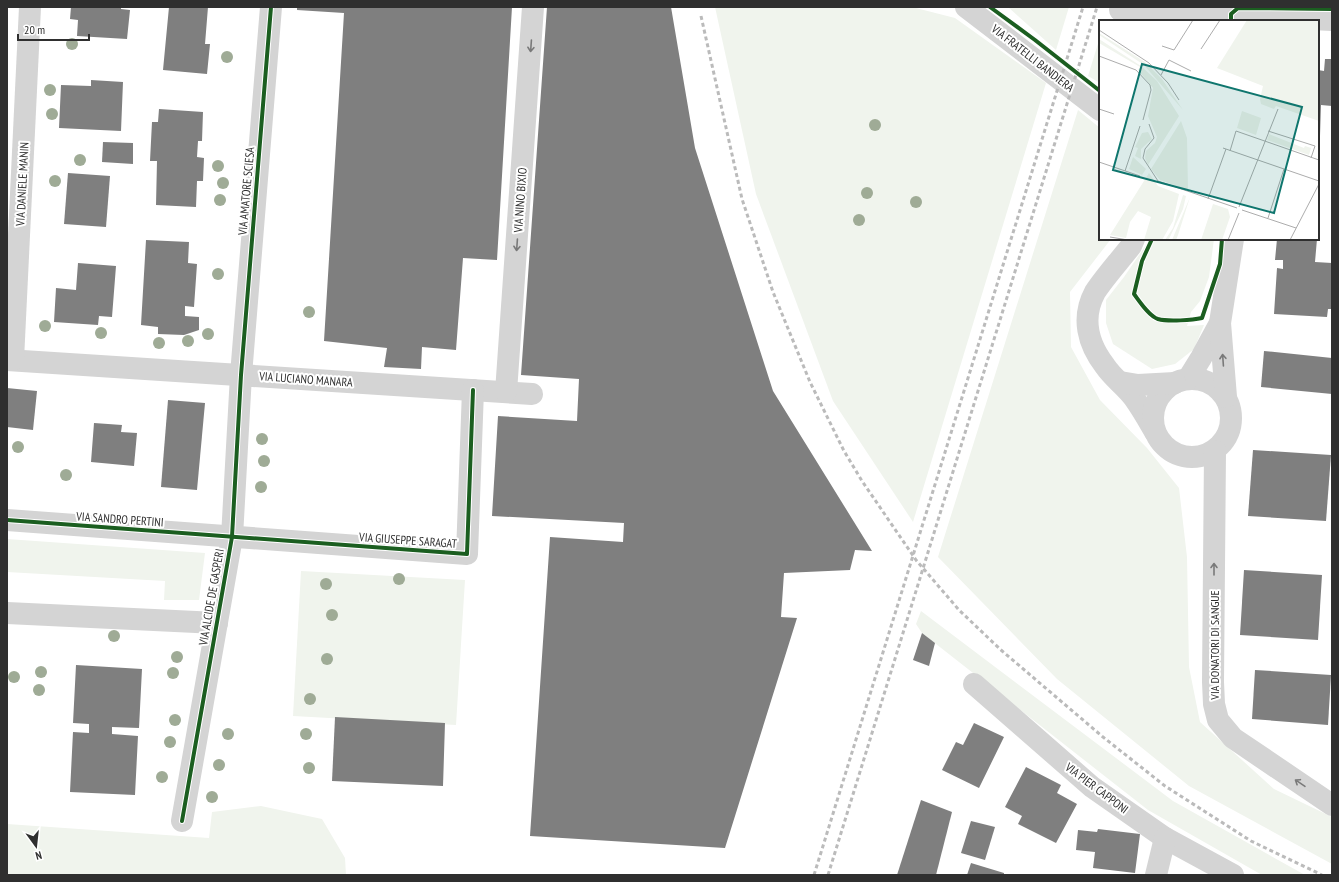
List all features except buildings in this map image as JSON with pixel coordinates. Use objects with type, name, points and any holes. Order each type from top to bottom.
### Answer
[{"type":"street","name":"VIA DANIELE MANIN","points":[[10,360],[30,7]]},
{"type":"street","name":"VIA NINO BIXIO","points":[[506,392],[534,7]]},
{"type":"street","name":"VIA FRATELLI BANDIERA","points":[[966,7],[1099,109]]},
{"type":"street","name":"VIA AMATORE SCIESA","points":[[241,375],[270,8]]},
{"type":"street","points":[[1120,10],[1247,18],[1332,20]]},
{"type":"street","points":[[1134,240],[1131,246],[1095,292],[1088,309],[1086,320],[1087,330],[1092,347],[1106,367],[1134,398],[1162,445],[1180,456],[1199,457],[1214,451],[1228,435],[1231,422],[1231,414],[1226,397],[1220,323],[1232,240]]},
{"type":"street","points":[[1156,434],[1152,416],[1156,403],[1168,387],[1181,381],[1201,358],[1220,323]]},
{"type":"street","name":"VIA LUCIANO MANARA","points":[[10,360],[532,394]]},
{"type":"street","name":"VIA ALCIDE DE GASPERI","points":[[182,821],[232,537],[241,375]]},
{"type":"street","points":[[1120,382],[1138,385],[1196,379],[1210,383],[1226,397]]},
{"type":"street","name":"VIA GIUSEPPE SARAGAT","points":[[232,537],[467,554],[473,390]]},
{"type":"street","name":"VIA DONATORI DI SANGUE","points":[[1214,451],[1213,682],[1214,704],[1218,720],[1233,738],[1332,805]]},
{"type":"street","name":"VIA SANDRO PERTINI","points":[[7,520],[232,537]]},
{"type":"street","points":[[7,613],[217,623]]},
{"type":"street","name":"VIA PIER CAPPONI","points":[[974,684],[1092,787],[1165,838],[1233,875]]},
{"type":"street","points":[[1156,875],[1165,838]]},
{"type":"shaded area","points":[[715,7],[912,7],[955,18],[1046,83],[913,522],[833,401],[756,194]]},
{"type":"shaded area","points":[[1008,7],[1069,7],[1056,50]]},
{"type":"shaded area","points":[[1099,40],[1099,82],[1088,76]]},
{"type":"shaded area","points":[[1078,110],[1099,127],[1099,240],[1110,240],[1070,292],[1071,347],[1100,400],[1147,448],[1179,488],[1187,557],[1189,667],[1200,722],[1274,789],[1332,817],[1332,864],[1189,786],[1057,679],[938,557]]},
{"type":"shaded area","points":[[1149,240],[1214,240],[1209,277],[1200,301],[1191,312],[1187,326],[1204,325],[1194,349],[1175,364],[1152,369],[1113,344],[1106,323],[1106,300]]},
{"type":"shaded area","points":[[7,539],[205,553],[199,600],[164,600],[165,581],[7,572]]},
{"type":"shaded area","points":[[301,571],[465,580],[456,725],[293,716]]},
{"type":"shaded area","points":[[921,611],[1173,801],[1305,875],[1262,875],[1148,810],[922,633],[916,624]]},
{"type":"shaded area","points":[[261,806],[322,819],[345,858],[346,875],[7,875],[7,824],[209,838],[212,812]]},
{"type":"railway","points":[[814,875],[1083,7]]},
{"type":"railway","points":[[828,875],[1097,7]]},
{"type":"railway","points":[[701,16],[742,199],[773,292],[810,382],[844,451],[862,481],[916,560],[959,610],[1001,650],[1103,737],[1165,786],[1251,841],[1322,875]]},
{"type":"cycle path","points":[[182,821],[232,537],[241,375],[271,7]]},
{"type":"cycle path","points":[[990,7],[1099,90]]},
{"type":"cycle path","points":[[1231,20],[1231,14],[1238,8],[1332,9]]},
{"type":"cycle path","points":[[1152,240],[1142,261],[1134,294],[1151,315],[1158,319],[1174,321],[1202,318],[1220,264],[1222,240]]},
{"type":"cycle path","points":[[7,520],[467,554],[473,390]]}]
